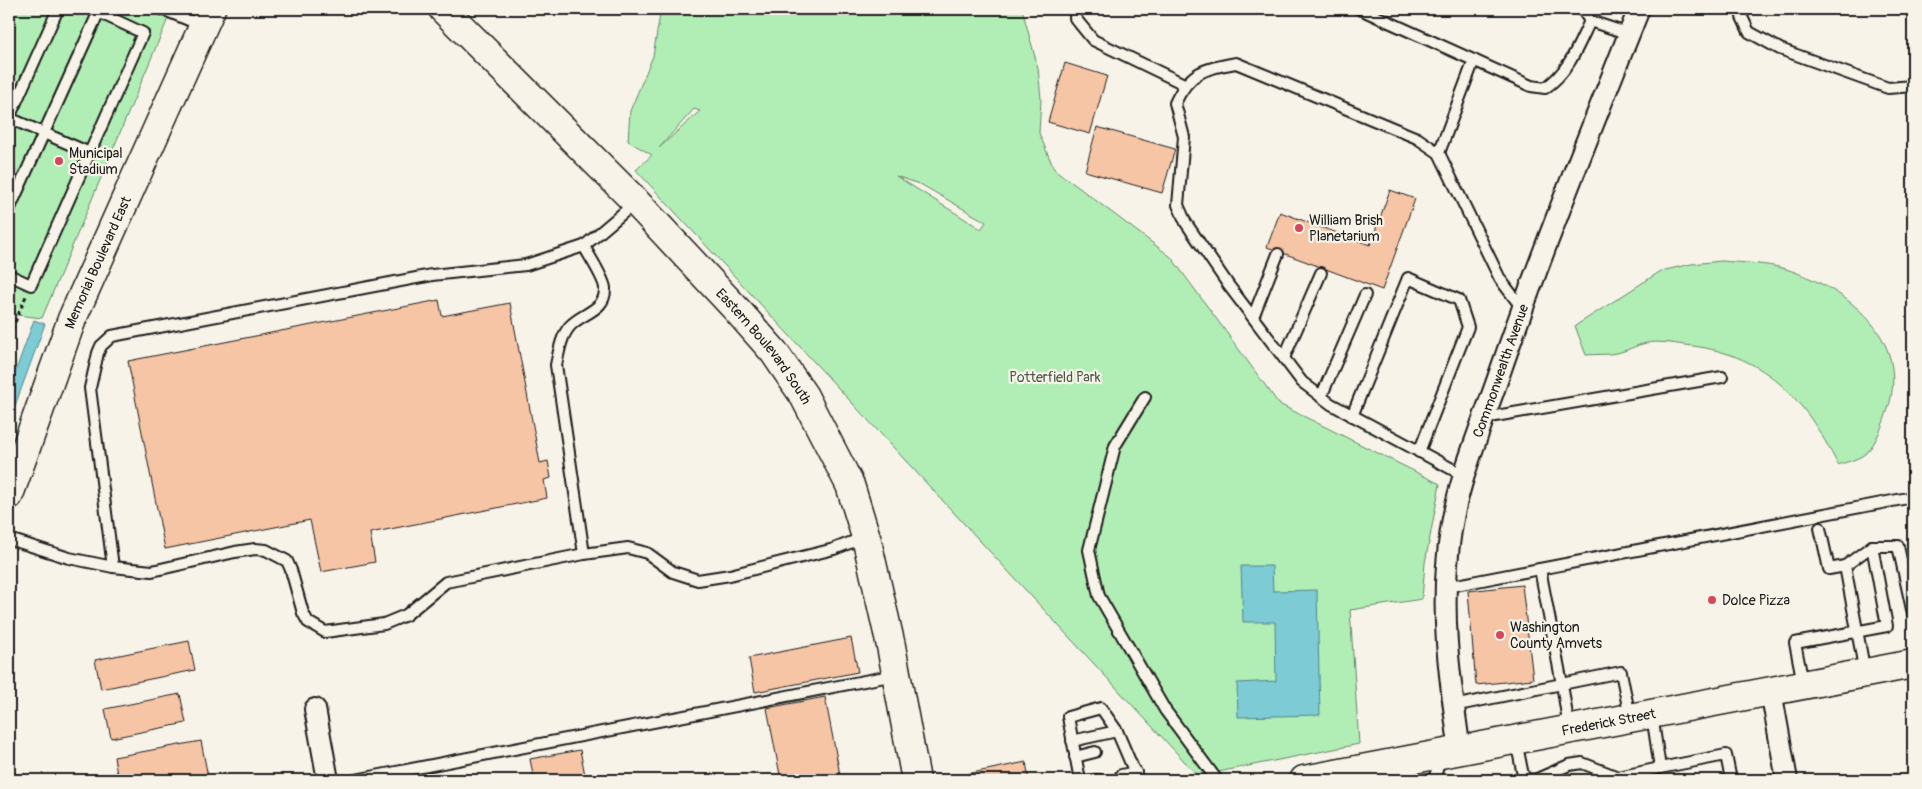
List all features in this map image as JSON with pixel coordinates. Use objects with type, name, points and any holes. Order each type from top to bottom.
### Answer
[{"type":"main road","name":"Eastern Boulevard South","points":[[442,9],[636,202],[774,352],[804,396],[828,438],[850,485],[866,537],[896,675],[916,780]]},
{"type":"main road","name":"Memorial Boulevard East","points":[[9,495],[72,318],[207,17]]},
{"type":"main road","name":"Frederick Street","points":[[1304,780],[1371,774],[1451,753],[1913,664]]},
{"type":"street","name":"Commonwealth Avenue","points":[[1451,753],[1453,706],[1446,659],[1446,587],[1451,528],[1465,476],[1522,308],[1639,9]]},
{"type":"street","points":[[1771,691],[1786,780]]},
{"type":"street","points":[[315,709],[328,780]]},
{"type":"lane","points":[[58,9],[9,118],[90,153]]},
{"type":"lane","points":[[162,9],[207,17]]},
{"type":"lane","points":[[1076,9],[1075,18],[1093,40],[1184,84]]},
{"type":"lane","points":[[1360,9],[1531,86],[1545,88],[1559,79],[1574,55],[1590,21]]},
{"type":"lane","points":[[1582,9],[1590,21],[1629,34]]},
{"type":"lane","points":[[1743,9],[1742,17],[1749,32],[1780,49],[1888,88],[1913,86]]},
{"type":"lane","points":[[9,210],[99,10],[143,33],[31,285],[9,275]]},
{"type":"lane","points":[[1439,153],[1474,60]]},
{"type":"lane","points":[[1465,476],[1352,416],[1302,382],[1253,317],[1186,223],[1178,205],[1184,137],[1175,103],[1184,84],[1207,68],[1236,62],[1410,135],[1439,153],[1500,279],[1522,308]]},
{"type":"lane","points":[[114,568],[90,388],[98,353],[101,346],[112,336],[432,275],[526,265],[584,246],[636,202]]},
{"type":"lane","points":[[584,246],[605,286],[603,300],[594,311],[583,315],[570,326],[560,345],[556,365],[584,554]]},
{"type":"lane","points":[[1253,317],[1278,254]]},
{"type":"lane","points":[[1284,358],[1321,274]]},
{"type":"lane","points":[[1352,416],[1408,278],[1458,300],[1468,327],[1419,452]]},
{"type":"lane","points":[[1322,396],[1366,295]]},
{"type":"lane","points":[[1484,418],[1722,377]]},
{"type":"lane","points":[[1145,397],[1115,446],[1089,550],[1099,596],[1165,710],[1218,780]]},
{"type":"lane","points":[[1446,587],[1913,497]]},
{"type":"lane","points":[[1820,528],[1829,569],[1845,566],[1872,546],[1898,546],[1913,614]]},
{"type":"lane","points":[[9,539],[69,558],[114,568],[152,571],[235,552],[255,549],[266,550],[287,561],[303,613],[308,622],[326,632],[384,624],[406,615],[446,582],[584,554],[628,548],[647,552],[674,572],[698,580],[834,549],[866,537]]},
{"type":"lane","points":[[1803,684],[1795,643],[1887,626],[1872,546]]},
{"type":"lane","points":[[1845,566],[1865,673]]},
{"type":"lane","points":[[1540,569],[1570,730]]},
{"type":"lane","points":[[1453,706],[1622,672],[1660,768]]},
{"type":"lane","points":[[355,780],[896,675]]},
{"type":"lane","points":[[1080,780],[1068,717],[1101,708],[1117,731],[1119,746],[1137,776]]},
{"type":"lane","points":[[1072,741],[1117,731]]},
{"type":"lane","points":[[1516,740],[1523,775],[1528,780],[1537,779],[1569,765],[1582,763],[1618,776],[1726,755],[1731,780]]},
{"type":"lane","points":[[1075,757],[1095,752]]},
{"type":"lane","points":[[1434,780],[1451,753]]},
{"type":"lane","points":[[1121,774],[1137,776]]},
{"type":"path","points":[[9,337],[14,319],[31,285]]},
{"type":"path","points":[[9,318],[14,319]]},
{"type":"green space","name":"Municipal Stadium","points":[[9,9],[172,9],[42,318],[9,314]]},
{"type":"green space","name":"Potterfield Park","points":[[661,9],[1022,9],[1038,68],[1041,99],[1039,133],[1054,169],[1171,257],[1279,404],[1440,484],[1425,563],[1422,599],[1350,610],[1359,744],[1198,776],[636,170],[652,155],[628,141],[630,111],[653,56]],"holes":[[[694,109],[700,111],[659,148]],[[896,176],[922,185],[986,222],[981,229]]]},
{"type":"green space","points":[[1722,261],[1778,267],[1809,278],[1831,289],[1851,303],[1882,338],[1890,360],[1893,383],[1888,409],[1882,426],[1870,449],[1863,455],[1838,465],[1811,419],[1795,399],[1778,382],[1758,368],[1737,357],[1712,349],[1660,342],[1642,344],[1617,353],[1586,355],[1575,326],[1661,271],[1691,264]]},
{"type":"water","points":[[34,320],[45,324],[9,422],[9,389]]},
{"type":"water","points":[[1241,566],[1272,566],[1273,591],[1317,590],[1320,715],[1238,717],[1237,683],[1276,681],[1275,622],[1243,622]]},
{"type":"building","points":[[1065,63],[1107,76],[1090,134],[1048,122]]},
{"type":"building","points":[[1097,127],[1175,149],[1162,193],[1085,171]]},
{"type":"building","name":"William Brish Planetarium","points":[[1390,190],[1415,199],[1382,290],[1267,247],[1280,212],[1370,245]]},
{"type":"building","points":[[439,300],[442,316],[510,303],[540,463],[548,461],[551,478],[544,480],[547,498],[370,533],[375,562],[321,572],[310,520],[165,549],[128,361]]},
{"type":"building","name":"Washington County Amvets","points":[[1522,585],[1533,679],[1476,685],[1468,591]]},
{"type":"building","points":[[851,638],[858,672],[755,692],[749,658]]},
{"type":"building","points":[[189,641],[195,670],[101,689],[95,660]]},
{"type":"building","points":[[180,694],[186,723],[111,738],[105,709]]},
{"type":"building","points":[[825,697],[841,780],[781,780],[767,708]]},
{"type":"building","points":[[201,741],[208,777],[188,780],[118,780],[114,757]]},
{"type":"building","points":[[580,750],[586,780],[534,780],[530,759]]},
{"type":"building","points":[[1026,762],[1029,780],[969,780],[967,774]]},
{"type":"place","name":"Municipal Stadium","points":[[59,161]]},
{"type":"place","name":"William Brish Planetarium","points":[[1299,228]]},
{"type":"place","name":"Dolce Pizza","points":[[1712,600]]},
{"type":"place","name":"Washington County Amvets","points":[[1500,635]]}]
